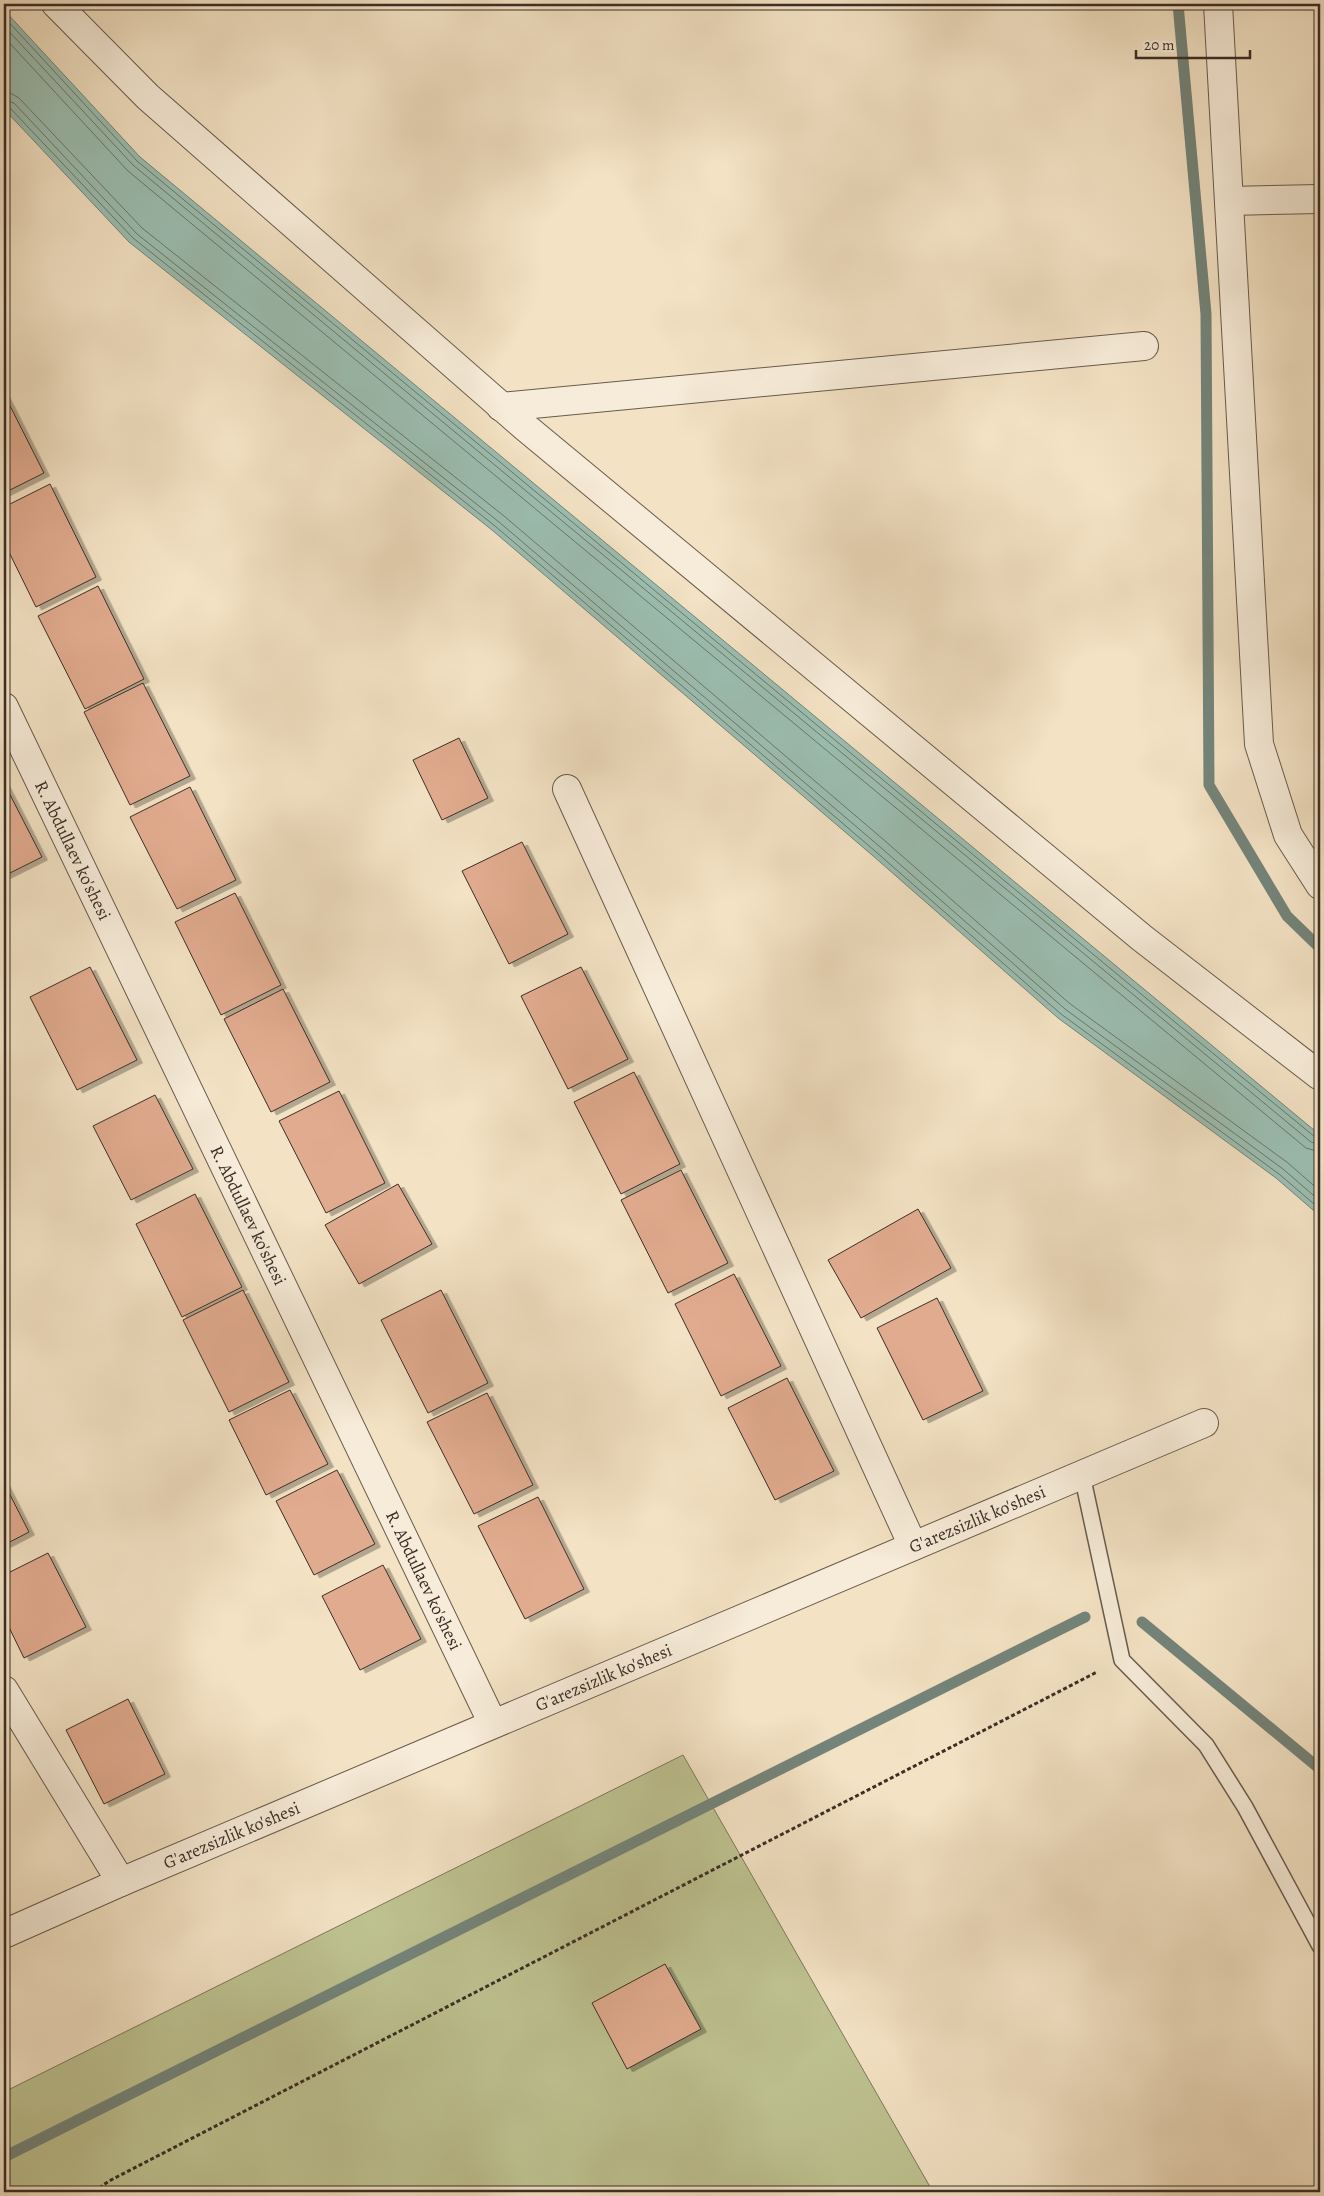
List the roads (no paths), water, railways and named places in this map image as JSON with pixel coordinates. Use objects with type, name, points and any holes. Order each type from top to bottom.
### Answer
[{"type":"street","points":[[56,4],[148,97],[501,407],[1142,938],[1320,1076]]},
{"type":"street","points":[[1218,4],[1259,744],[1288,835],[1320,885]]},
{"type":"street","points":[[1229,201],[1320,200]]},
{"type":"street","points":[[501,407],[1144,346]]},
{"type":"street","name":"R. Abdullaev ko'shesi","points":[[4,707],[493,1724]]},
{"type":"street","points":[[567,789],[914,1546]]},
{"type":"street","name":"G'arezsizlik ko'shesi","points":[[4,1934],[121,1882],[1204,1423]]},
{"type":"street","points":[[4,1690],[121,1882]]},
{"type":"lane","points":[[1082,1475],[1122,1660],[1206,1744],[1245,1807],[1320,1946]]},
{"type":"water","points":[[4,10],[140,157],[1320,1135],[1320,1216],[1276,1178],[1058,1018],[872,855],[492,530],[129,242],[4,109]]},
{"type":"waterway","points":[[1178,4],[1206,314],[1209,785],[1287,916],[1320,948]]},
{"type":"waterway","points":[[4,2157],[1085,1617]]},
{"type":"waterway","points":[[1142,1622],[1320,1769]]}]
